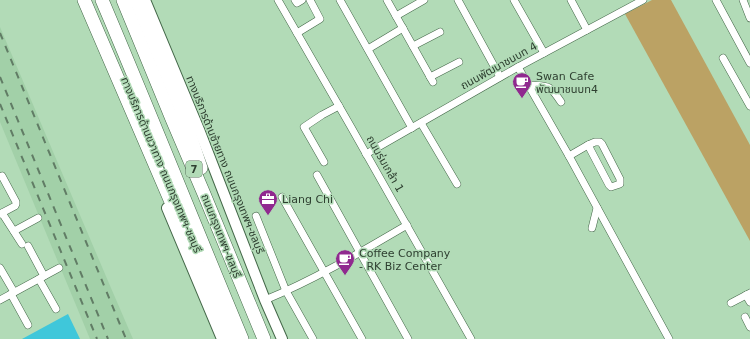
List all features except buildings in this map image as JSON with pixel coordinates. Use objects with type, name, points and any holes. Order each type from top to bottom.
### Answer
[{"type":"highway","points":[[84,0],[231,339]]},
{"type":"highway","points":[[92,0],[143,125],[170,183],[186,205]]},
{"type":"highway","name":"ถนนกรุงเทพฯ-ชลบุรี","points":[[102,0],[156,127],[186,205],[242,339]]},
{"type":"highway","name":"ถนนกรุงเทพฯ-ชลบุรี","points":[[123,0],[264,339]]},
{"type":"highway","points":[[136,0],[183,114],[202,169],[204,194]]},
{"type":"main road","name":"ทางบริการด้านขวาทาง ถนนกรุงเทพฯ-ชลบุรี","points":[[78,0],[222,339]]},
{"type":"main road","name":"ทางบริการด้านซ้ายทาง ถนนกรุงเทพฯ-ชลบุรี","points":[[145,0],[200,132],[265,300],[282,339]]},
{"type":"street","name":"ถนนร่มเกล้า 1","points":[[278,0],[471,339]]},
{"type":"street","points":[[295,0],[296,3],[302,0]]},
{"type":"street","points":[[297,33],[320,19],[310,0]]},
{"type":"street","points":[[340,0],[412,128]]},
{"type":"street","points":[[387,0],[432,80],[459,62]]},
{"type":"street","points":[[396,16],[424,0]]},
{"type":"street","points":[[458,0],[500,77]]},
{"type":"street","points":[[514,0],[544,53]]},
{"type":"street","points":[[571,0],[587,30]]},
{"type":"street","name":"ถนนพัฒนาชนบท 4","points":[[366,154],[500,77],[643,0]]},
{"type":"street","points":[[716,0],[750,63]]},
{"type":"street","points":[[743,0],[750,18]]},
{"type":"street","points":[[368,50],[403,28]]},
{"type":"street","points":[[412,46],[440,32]]},
{"type":"street","points":[[723,58],[747,93],[750,106]]},
{"type":"street","points":[[518,67],[569,156],[669,339]]},
{"type":"street","points":[[528,84],[546,86],[553,90],[561,102]]},
{"type":"street","points":[[324,162],[304,127],[339,106]]},
{"type":"street","points":[[421,123],[457,184]]},
{"type":"street","points":[[569,156],[588,145],[600,142],[620,179],[620,184],[610,187],[588,145]]},
{"type":"street","points":[[317,175],[408,339]]},
{"type":"street","points":[[2,176],[16,204],[1,214],[25,245],[42,277],[56,310]]},
{"type":"street","points":[[282,197],[362,339]]},
{"type":"street","points":[[592,228],[597,208]]},
{"type":"street","points":[[256,216],[286,292],[313,339]]},
{"type":"street","points":[[14,231],[38,218]]},
{"type":"street","points":[[265,300],[286,292],[324,272],[407,225]]},
{"type":"street","points":[[0,268],[28,325]]},
{"type":"street","points":[[0,300],[59,268]]},
{"type":"street","points":[[731,303],[748,294],[750,302]]},
{"type":"street","points":[[745,317],[750,327]]},
{"type":"shaded area","points":[[652,0],[671,0],[750,145],[750,241],[625,14]]},
{"type":"shaded area","points":[[0,27],[133,339],[90,339],[0,122]]},
{"type":"water","points":[[68,314],[80,339],[22,339]]},
{"type":"railway","points":[[0,33],[126,339]]},
{"type":"railway","points":[[0,77],[108,339]]},
{"type":"railway","points":[[0,104],[97,339]]},
{"type":"place","name":"Swan Cafe พัฒนาชนบท4","points":[[522,99]]},
{"type":"place","name":"Liang Chi","points":[[268,216]]},
{"type":"place","name":"Coffee Company - RK Biz Center","points":[[345,276]]}]
